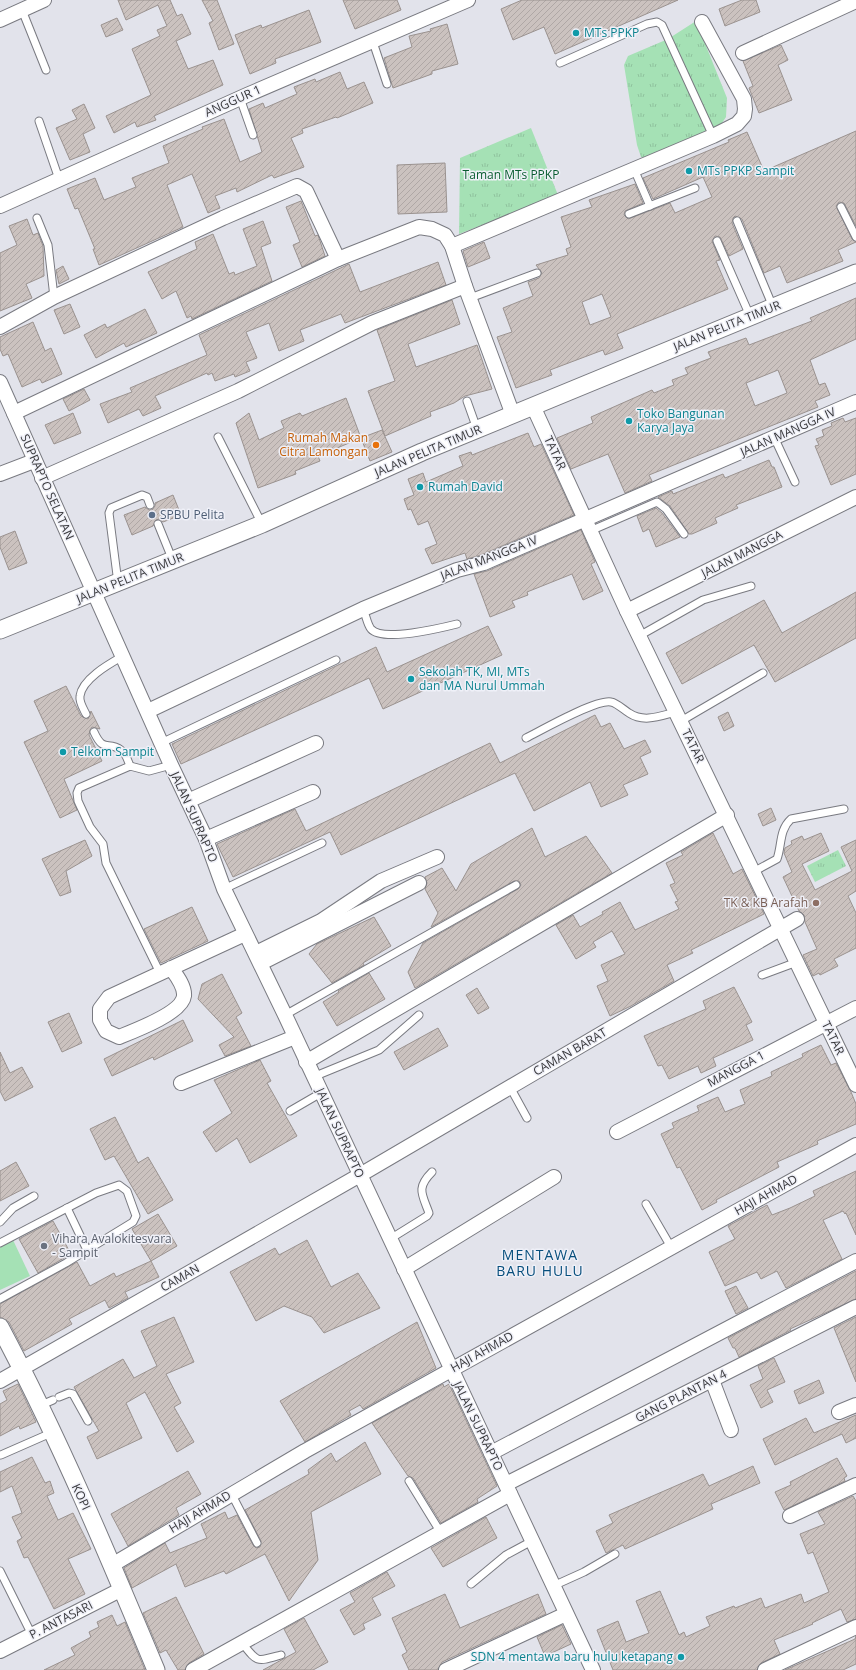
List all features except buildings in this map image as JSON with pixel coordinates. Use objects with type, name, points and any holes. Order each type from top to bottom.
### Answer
[{"type":"street","points":[[0,20],[44,0]]},
{"type":"street","name":"ANGGUR 1","points":[[0,206],[240,98],[468,0]]},
{"type":"street","points":[[743,53],[856,1]]},
{"type":"street","points":[[452,246],[713,136],[737,124],[744,116],[744,99],[702,22]]},
{"type":"street","points":[[0,327],[54,297],[223,218],[297,186],[306,191],[338,259]]},
{"type":"street","points":[[14,413],[338,259],[419,227],[432,229],[445,235],[452,246],[467,292],[513,415]]},
{"type":"street","name":"JALAN PELITA TIMUR","points":[[0,630],[262,524],[415,455],[856,272]]},
{"type":"street","points":[[42,478],[238,391],[372,323],[467,292]]},
{"type":"street","name":"SUPRAPTO SELATAN","points":[[0,382],[34,461],[94,592]]},
{"type":"street","name":"JALAN MANGGA IV","points":[[148,711],[363,608],[457,570],[484,563],[588,526],[774,437],[856,402]]},
{"type":"street","name":"TATAR","points":[[533,406],[627,611],[727,815],[856,1085]]},
{"type":"street","points":[[0,474],[34,461]]},
{"type":"street","name":"JALAN MANGGA","points":[[627,611],[856,497]]},
{"type":"street","name":"JALAN SUPRAPTO","points":[[94,592],[171,765],[206,838],[224,889],[285,1015],[508,1489],[552,1586],[593,1670]]},
{"type":"street","points":[[188,801],[316,744]]},
{"type":"street","points":[[206,838],[313,792]]},
{"type":"street","points":[[306,1062],[727,815]]},
{"type":"street","points":[[258,958],[321,921],[380,880],[437,857]]},
{"type":"street","points":[[258,958],[419,883]]},
{"type":"street","name":"CAMAN BARAT","points":[[360,1175],[797,918]]},
{"type":"street","points":[[166,970],[184,992],[184,998],[179,1005],[154,1021],[119,1037],[106,1031],[100,1020],[102,1005],[114,995],[166,970],[245,934]]},
{"type":"street","name":"MANGGA 1","points":[[617,1132],[825,1022],[856,1008]]},
{"type":"street","points":[[182,1083],[295,1037]]},
{"type":"street","name":"HAJI AHMAD","points":[[112,1565],[231,1493],[451,1369],[856,1145]]},
{"type":"street","name":"CAMAN","points":[[0,1381],[360,1175]]},
{"type":"street","points":[[404,1269],[554,1177]]},
{"type":"street","points":[[491,1453],[856,1261]]},
{"type":"street","name":"GANG PLANTAN 4","points":[[193,1670],[441,1533],[508,1489],[712,1380],[856,1307]]},
{"type":"street","name":"KOPI","points":[[0,1327],[22,1369],[51,1401],[51,1433],[112,1565],[156,1670]]},
{"type":"street","points":[[712,1380],[731,1430]]},
{"type":"street","points":[[838,1412],[856,1405]]},
{"type":"street","points":[[790,1516],[856,1485]]},
{"type":"street","name":"P. ANTASARI","points":[[0,1651],[122,1589]]},
{"type":"street","points":[[446,1670],[566,1614]]},
{"type":"street","points":[[765,1670],[856,1627]]},
{"type":"lane","points":[[22,10],[46,70]]},
{"type":"lane","points":[[560,63],[647,24],[657,22],[662,25],[713,136]]},
{"type":"lane","points":[[372,42],[387,84]]},
{"type":"lane","points":[[240,98],[253,135]]},
{"type":"lane","points":[[39,121],[59,179]]},
{"type":"lane","points":[[634,169],[650,206]]},
{"type":"lane","points":[[629,214],[695,188]]},
{"type":"lane","points":[[841,207],[856,237]]},
{"type":"lane","points":[[37,218],[48,245],[54,297]]},
{"type":"lane","points":[[737,221],[773,307]]},
{"type":"lane","points":[[717,241],[750,316]]},
{"type":"lane","points":[[467,292],[537,273]]},
{"type":"lane","points":[[467,401],[477,429]]},
{"type":"lane","points":[[218,437],[262,524]]},
{"type":"lane","points":[[774,437],[795,482]]},
{"type":"lane","points":[[118,583],[109,513],[111,508],[142,495],[147,497],[150,505]]},
{"type":"lane","points":[[588,526],[657,502],[666,508],[684,534]]},
{"type":"lane","points":[[158,524],[173,561]]},
{"type":"lane","points":[[639,636],[703,600],[751,586]]},
{"type":"lane","points":[[363,608],[372,629],[378,634],[426,632],[456,624]]},
{"type":"lane","points":[[86,714],[80,702],[80,695],[95,673],[123,656]]},
{"type":"lane","points":[[161,743],[336,660]]},
{"type":"lane","points":[[526,738],[591,706],[604,703],[611,702],[635,717],[645,719],[678,716],[763,673]]},
{"type":"lane","points":[[94,732],[98,742],[103,746],[120,749],[124,753],[130,766]]},
{"type":"lane","points":[[166,970],[106,863],[103,844],[90,827],[78,801],[77,793],[79,788],[130,766],[149,771],[171,765]]},
{"type":"lane","points":[[754,872],[777,859],[782,831],[785,824],[791,819],[844,809]]},
{"type":"lane","points":[[224,889],[322,843]]},
{"type":"lane","points":[[285,1015],[516,885]]},
{"type":"lane","points":[[762,974],[797,962]]},
{"type":"lane","points":[[313,1077],[379,1050],[419,1015]]},
{"type":"lane","points":[[510,1087],[528,1118]]},
{"type":"lane","points":[[290,1112],[321,1093]]},
{"type":"lane","points":[[390,1239],[427,1216],[429,1213],[421,1190],[423,1181],[432,1172]]},
{"type":"lane","points":[[0,1243],[67,1208],[118,1185],[127,1191],[134,1206],[136,1216],[132,1222],[86,1250],[0,1298]]},
{"type":"lane","points":[[0,1222],[13,1208],[34,1196]]},
{"type":"lane","points":[[646,1204],[671,1247]]},
{"type":"lane","points":[[67,1208],[86,1250]]},
{"type":"lane","points":[[51,1401],[69,1393],[73,1394],[88,1421]]},
{"type":"lane","points":[[1,1455],[51,1433]]},
{"type":"lane","points":[[409,1482],[441,1533]]},
{"type":"lane","points":[[231,1493],[257,1543]]},
{"type":"lane","points":[[471,1584],[506,1555],[532,1541]]},
{"type":"lane","points":[[552,1586],[584,1572],[615,1554]]},
{"type":"lane","points":[[0,1571],[32,1635]]},
{"type":"lane","points":[[242,1643],[254,1658],[261,1660],[280,1655]]},
{"type":"green space","points":[[696,21],[727,98],[726,117],[718,129],[654,159],[641,157],[637,145],[624,65],[628,56],[668,39]]},
{"type":"green space","name":"Taman MTs PPKP","points":[[531,128],[558,195],[459,234],[460,158]]},
{"type":"green space","points":[[838,850],[846,866],[815,882],[807,866]]},
{"type":"green space","points":[[13,1240],[30,1276],[0,1290],[0,1246]]},
{"type":"place","name":"MTs PPKP","points":[[576,33]]},
{"type":"place","name":"MTs PPKP Sampit","points":[[689,171]]},
{"type":"place","name":"Toko Bangunan Karya Jaya","points":[[629,421]]},
{"type":"place","name":"Rumah Makan Citra Lamongan","points":[[376,445]]},
{"type":"place","name":"Rumah David","points":[[420,487]]},
{"type":"place","name":"SPBU Pelita","points":[[152,515]]},
{"type":"place","name":"Sekolah TK, MI, MTs dan MA Nurul Ummah","points":[[411,679]]},
{"type":"place","name":"Telkom Sampit","points":[[63,752]]},
{"type":"place","name":"TK & KB Arafah","points":[[816,903]]},
{"type":"place","name":"Vihara Avalokitesvara - Sampit","points":[[44,1246]]},
{"type":"place","name":"SDN 4 mentawa baru hulu ketapang","points":[[681,1657]]},
{"type":"district","name":"MENTAWA BARU HULU","points":[[540,1264]]}]
